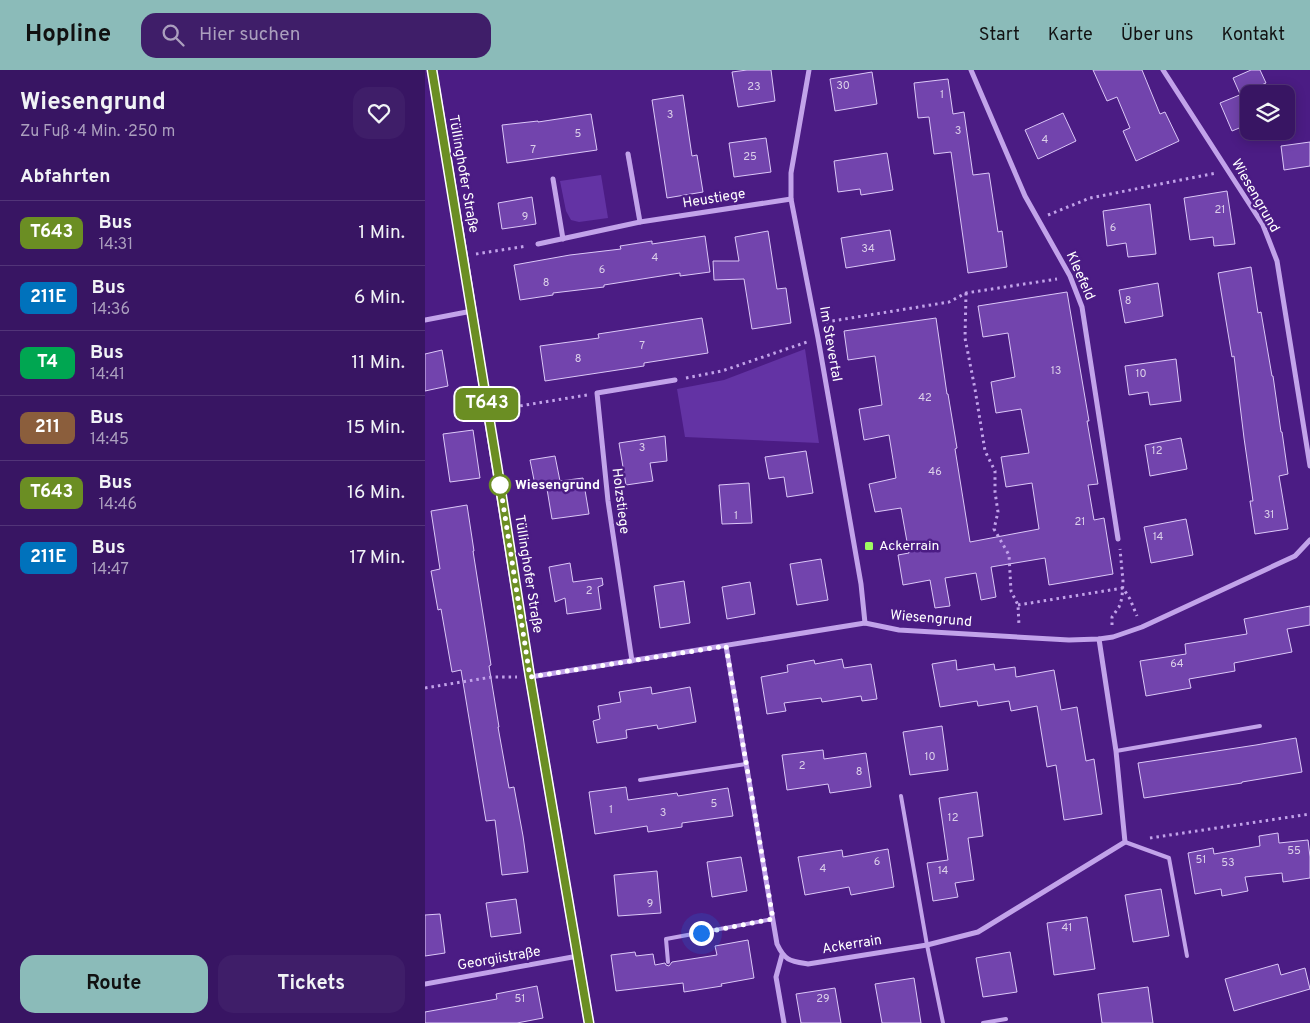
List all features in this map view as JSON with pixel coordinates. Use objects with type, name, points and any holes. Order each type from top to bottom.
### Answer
[{"type":"main road","name":"Tüllinghofer Straße","points":[[432,70],[530,677],[589,1023]]},
{"type":"street","name":"Im Stevertal","points":[[809,70],[791,173],[791,199],[818,338],[861,584],[865,623]]},
{"type":"street","name":"Kleefeld","points":[[971,70],[1025,196],[1070,276],[1082,307],[1118,538]]},
{"type":"street","name":"Wiesengrund","points":[[1163,70],[1263,225],[1277,261],[1310,466]]},
{"type":"street","points":[[628,154],[640,222]]},
{"type":"street","points":[[553,179],[563,239]]},
{"type":"street","name":"Heustiege","points":[[538,244],[640,222],[791,199]]},
{"type":"street","points":[[425,320],[472,312]]},
{"type":"street","points":[[597,393],[675,380]]},
{"type":"street","name":"Holzstiege","points":[[597,393],[608,501],[632,661]]},
{"type":"street","name":"Wiesengrund","points":[[530,677],[865,623],[899,630],[1069,640],[1113,637],[1142,627],[1295,556],[1310,540]]},
{"type":"street","points":[[1099,639],[1116,751],[1125,842]]},
{"type":"street","points":[[726,646],[777,944],[782,955],[776,977],[784,1023]]},
{"type":"street","name":"Ackerrain","points":[[782,955],[794,962],[808,964],[927,945],[978,932],[1125,842]]},
{"type":"street","name":"Georgiistraße","points":[[425,984],[578,956]]},
{"type":"lane","points":[[1116,751],[1260,726]]},
{"type":"lane","points":[[640,780],[746,764]]},
{"type":"lane","points":[[901,796],[927,945],[943,1023]]},
{"type":"lane","points":[[1125,842],[1169,858],[1187,956]]},
{"type":"lane","points":[[668,962],[665,939],[773,919]]},
{"type":"lane","points":[[983,1023],[1006,1019]]},
{"type":"path","points":[[1038,220],[1090,198],[1229,171]]},
{"type":"path","points":[[463,256],[538,244]]},
{"type":"path","points":[[815,323],[949,302],[966,293],[1070,276]]},
{"type":"path","points":[[966,293],[965,338],[985,451],[995,471],[995,492],[998,512],[994,529],[1009,555],[1011,591],[1018,605],[1019,637]]},
{"type":"path","points":[[675,380],[722,371],[818,338]]},
{"type":"path","points":[[488,411],[597,393]]},
{"type":"path","points":[[1113,637],[1112,617],[1119,607],[1123,588],[1118,538]]},
{"type":"path","points":[[1018,605],[1123,588]]},
{"type":"path","points":[[1123,588],[1142,627]]},
{"type":"path","points":[[425,688],[491,677],[530,677]]},
{"type":"path","points":[[1125,842],[1310,814]]},
{"type":"shaded area","points":[[601,175],[608,218],[579,222],[571,220],[566,211],[560,181]]},
{"type":"shaded area","points":[[805,349],[819,443],[685,437],[677,389],[724,380]]},
{"type":"building","points":[[771,70],[775,101],[738,107],[732,72]]},
{"type":"building","points":[[1093,70],[1142,70],[1160,114],[1165,112],[1179,141],[1136,161],[1123,131],[1130,128],[1117,97],[1107,101]]},
{"type":"building","points":[[1251,70],[1260,70],[1266,83],[1262,85],[1240,85],[1240,94],[1233,78]]},
{"type":"building","points":[[872,72],[877,104],[835,111],[830,79]]},
{"type":"building","points":[[948,79],[953,114],[964,112],[973,175],[989,173],[998,232],[1002,231],[1007,267],[968,273],[951,152],[934,154],[929,117],[918,118],[914,83]]},
{"type":"building","points":[[683,95],[692,156],[697,155],[703,192],[667,198],[652,100]]},
{"type":"building","points":[[1240,95],[1240,128],[1232,131],[1220,103]]},
{"type":"building","points":[[1063,113],[1076,141],[1038,159],[1025,130]]},
{"type":"building","points":[[591,114],[597,150],[507,163],[502,125]]},
{"type":"building","points":[[766,138],[771,172],[734,177],[729,143]]},
{"type":"building","points":[[1310,142],[1310,166],[1284,170],[1281,146]]},
{"type":"building","points":[[887,153],[893,190],[861,195],[860,189],[838,192],[834,161]]},
{"type":"building","points":[[1227,191],[1235,244],[1214,246],[1213,237],[1190,240],[1184,198]]},
{"type":"building","points":[[532,197],[536,224],[502,229],[498,203]]},
{"type":"building","points":[[1150,204],[1156,254],[1128,257],[1126,243],[1107,246],[1103,211]]},
{"type":"building","points":[[890,230],[895,260],[846,268],[841,238]]},
{"type":"building","points":[[768,231],[777,289],[786,288],[791,323],[752,329],[744,279],[714,280],[713,261],[739,261],[735,237]]},
{"type":"building","points":[[705,236],[710,272],[680,276],[680,273],[520,300],[514,265],[570,255],[621,249],[620,246],[652,241],[652,244]]},
{"type":"building","points":[[1251,267],[1258,313],[1261,312],[1273,376],[1288,474],[1279,476],[1288,529],[1255,534],[1250,501],[1253,501],[1234,356],[1232,357],[1218,273]]},
{"type":"building","points":[[1158,283],[1163,316],[1125,323],[1119,290]]},
{"type":"building","points":[[1067,292],[1098,484],[1088,485],[1094,520],[1104,518],[1113,574],[1049,585],[1045,558],[991,567],[996,597],[981,600],[976,573],[945,578],[950,606],[935,608],[930,580],[903,585],[898,555],[909,553],[901,508],[875,512],[869,484],[896,478],[889,435],[864,440],[859,409],[882,405],[875,356],[848,360],[844,331],[936,318],[970,542],[1039,529],[1032,483],[1006,487],[1001,457],[1029,453],[1021,409],[996,413],[991,382],[1015,377],[1008,333],[983,337],[978,306]]},
{"type":"building","points":[[702,318],[708,353],[644,363],[644,366],[545,381],[540,346],[599,338],[598,334]]},
{"type":"building","points":[[442,350],[448,386],[425,391],[425,354]]},
{"type":"building","points":[[1176,359],[1181,401],[1150,405],[1148,392],[1129,395],[1125,366]]},
{"type":"building","points":[[473,430],[480,478],[450,482],[443,434]]},
{"type":"building","points":[[665,436],[667,461],[650,463],[653,481],[626,485],[619,443]]},
{"type":"building","points":[[1181,438],[1187,469],[1150,476],[1145,445]]},
{"type":"building","points":[[806,451],[813,493],[787,497],[784,477],[769,479],[765,457]]},
{"type":"building","points":[[555,456],[560,481],[583,478],[589,514],[552,519],[546,483],[535,485],[530,460]]},
{"type":"building","points":[[749,483],[752,523],[722,524],[719,485]]},
{"type":"building","points":[[467,505],[491,665],[489,666],[498,727],[509,788],[514,787],[528,872],[502,875],[495,820],[486,821],[461,670],[452,672],[441,609],[438,610],[431,571],[440,569],[431,511]]},
{"type":"building","points":[[1186,519],[1193,555],[1151,563],[1144,527]]},
{"type":"building","points":[[821,559],[828,600],[797,605],[790,564]]},
{"type":"building","points":[[570,563],[573,582],[602,578],[603,585],[598,587],[601,609],[567,614],[565,598],[555,602],[549,567]]},
{"type":"building","points":[[684,581],[690,623],[660,628],[654,586]]},
{"type":"building","points":[[750,582],[755,614],[727,619],[722,587]]},
{"type":"building","points":[[1310,606],[1310,625],[1287,629],[1292,652],[1234,663],[1235,671],[1189,679],[1191,688],[1146,696],[1140,661],[1186,654],[1185,644],[1247,634],[1244,619]]},
{"type":"building","points":[[842,659],[844,668],[871,664],[877,699],[862,701],[861,696],[822,702],[821,698],[784,703],[786,711],[767,714],[761,677],[788,672],[787,665],[814,660],[815,664]]},
{"type":"building","points":[[956,660],[957,670],[994,664],[995,670],[1015,667],[1016,677],[1054,670],[1061,710],[1077,707],[1086,761],[1094,759],[1102,814],[1064,820],[1056,765],[1047,767],[1037,706],[1011,711],[1009,701],[978,706],[977,701],[940,707],[932,664]]},
{"type":"building","points":[[651,687],[652,694],[690,687],[696,722],[658,729],[657,725],[626,730],[627,738],[597,743],[593,721],[600,719],[598,706],[621,702],[619,692]]},
{"type":"building","points":[[942,726],[948,770],[910,775],[903,732]]},
{"type":"building","points":[[1296,738],[1302,772],[1144,798],[1138,763]]},
{"type":"building","points":[[823,750],[824,759],[866,753],[871,787],[830,793],[828,784],[787,790],[782,755]]},
{"type":"building","points":[[626,787],[628,800],[677,793],[678,796],[728,788],[733,816],[682,823],[682,827],[648,832],[647,826],[595,834],[589,792]]},
{"type":"building","points":[[977,792],[983,836],[968,838],[974,880],[955,883],[958,897],[933,901],[927,863],[948,860],[939,798]]},
{"type":"building","points":[[1278,833],[1279,843],[1308,840],[1310,878],[1283,882],[1282,873],[1245,877],[1248,891],[1222,896],[1221,889],[1195,894],[1188,853],[1213,848],[1214,854],[1260,846],[1259,836]]},
{"type":"building","points":[[888,849],[894,887],[851,895],[849,887],[805,895],[798,857],[842,850],[843,857]]},
{"type":"building","points":[[741,857],[747,891],[712,897],[707,862]]},
{"type":"building","points":[[657,871],[661,913],[618,916],[614,875]]},
{"type":"building","points":[[1161,889],[1169,936],[1133,942],[1125,895]]},
{"type":"building","points":[[516,899],[521,933],[491,937],[486,903]]},
{"type":"building","points":[[440,914],[445,953],[425,956],[425,915]]},
{"type":"building","points":[[1087,917],[1095,969],[1054,975],[1047,923]]},
{"type":"building","points":[[748,940],[754,978],[721,984],[722,986],[684,992],[683,983],[616,991],[611,955],[635,952],[636,956],[653,954],[655,965],[665,963],[669,966],[672,962],[717,955],[715,946]]},
{"type":"building","points":[[1010,952],[1017,992],[983,997],[976,958]]},
{"type":"building","points":[[1278,964],[1281,975],[1305,968],[1310,989],[1234,1011],[1225,979]]},
{"type":"building","points":[[914,978],[921,1023],[882,1023],[875,984]]},
{"type":"building","points":[[537,986],[543,1018],[517,1023],[425,1023],[425,1012],[497,999],[496,994]]},
{"type":"building","points":[[1148,987],[1153,1023],[1102,1023],[1098,994]]},
{"type":"building","points":[[835,988],[841,1023],[801,1023],[796,994]]},
{"type":"bus line","name":"T643","points":[[432,70],[530,677],[589,1023]]},
{"type":"place","name":"Wiesengrund","points":[[500,485]]},
{"type":"place","name":"Ackerrain","points":[[869,546]]},
{"type":"route","points":[[500,485],[530,677],[726,646],[773,919],[701,933]]}]
